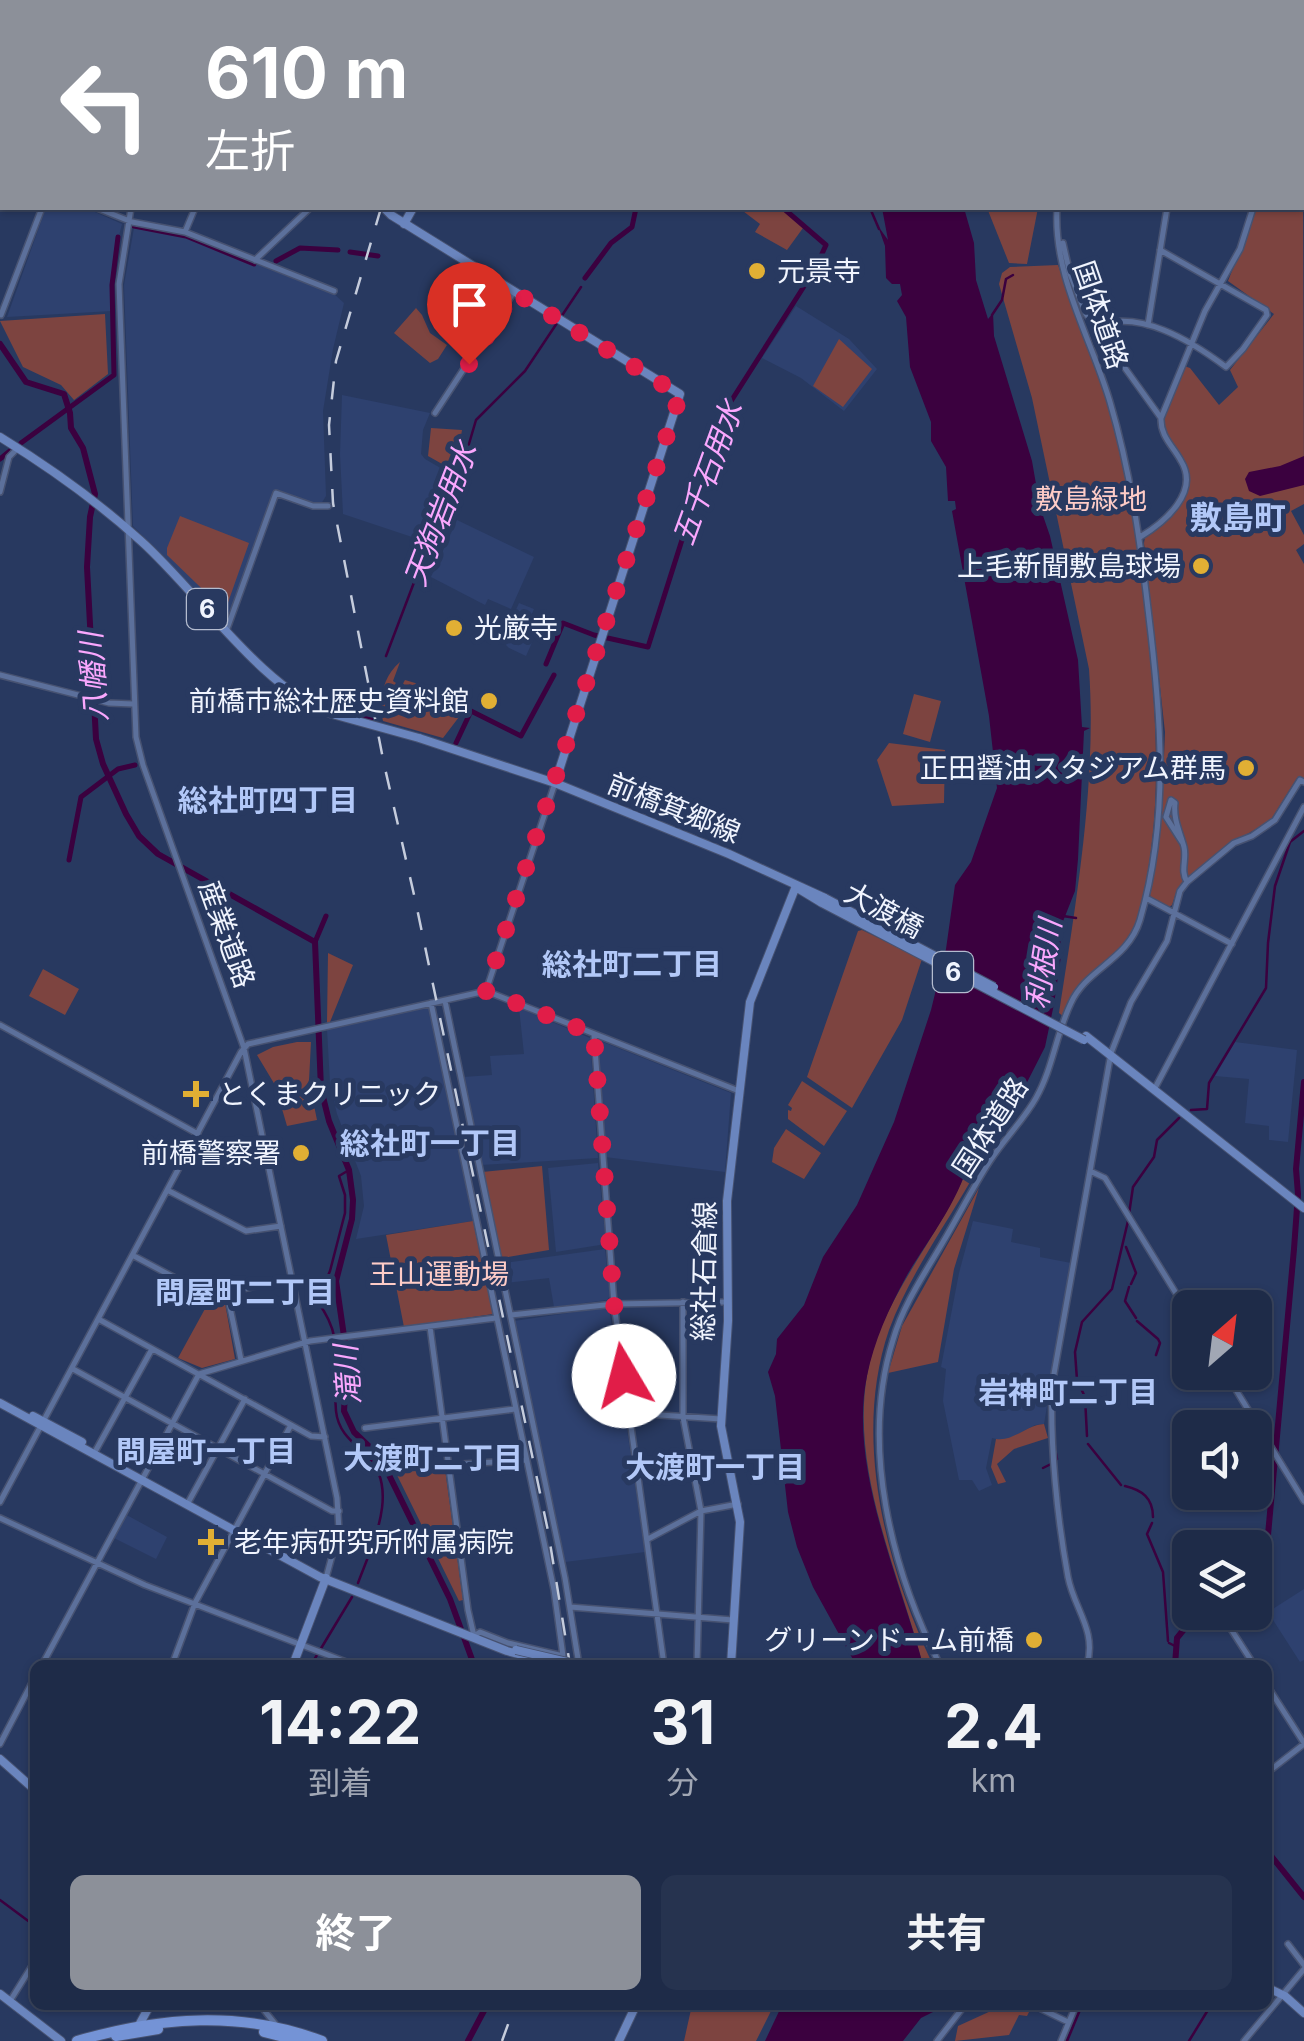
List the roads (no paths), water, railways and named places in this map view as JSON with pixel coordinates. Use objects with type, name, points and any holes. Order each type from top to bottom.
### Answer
[{"type":"highway","points":[[77,2041],[138,2028],[214,2020],[322,2041]]},
{"type":"highway","points":[[100,2041],[138,2028]]},
{"type":"highway","points":[[281,2032],[300,2041]]},
{"type":"main road","points":[[386,210],[680,395],[555,784]]},
{"type":"main road","points":[[404,224],[413,210]]},
{"type":"main road","name":"6","points":[[0,437],[128,529],[227,629]]},
{"type":"main road","name":"前橋箕郷線","points":[[227,629],[286,690],[332,714],[419,738],[555,784],[739,858],[824,901]]},
{"type":"main road","name":"総社石倉線","points":[[731,1660],[740,1530],[720,1419],[728,1302],[726,1204],[750,1002],[796,886]]},
{"type":"main road","name":"大渡橋","points":[[824,901],[1111,1053]]},
{"type":"main road","name":"6","points":[[1111,1053],[1300,1205]]},
{"type":"main road","points":[[0,1400],[326,1578],[543,1660]]},
{"type":"main road","points":[[41,1423],[234,1528]]},
{"type":"main road","name":"産業道路","points":[[296,1660],[326,1578]]},
{"type":"main road","points":[[515,1652],[566,1660]]},
{"type":"main road","points":[[0,1759],[30,1786]]},
{"type":"main road","points":[[1272,1990],[1304,2013]]},
{"type":"main road","points":[[0,1994],[61,2041]]},
{"type":"main road","points":[[138,2028],[147,2010]]},
{"type":"main road","points":[[619,2041],[634,2010]]},
{"type":"street","points":[[1,315],[41,210]]},
{"type":"street","points":[[102,210],[128,221],[186,232],[334,291]]},
{"type":"street","name":"産業道路","points":[[131,210],[119,284],[139,753],[244,1048],[338,1511],[337,1546],[326,1578]]},
{"type":"street","points":[[186,232],[194,210]]},
{"type":"street","points":[[255,260],[308,210]]},
{"type":"street","name":"国体道路","points":[[938,1660],[908,1593],[886,1503],[880,1440],[882,1390],[892,1341],[922,1278],[990,1162],[1042,1086],[1070,1003],[1129,943],[1145,898],[1159,809],[1160,710],[1140,536],[1109,397],[1064,276],[1057,247],[1057,210]]},
{"type":"street","points":[[1148,326],[1166,210]]},
{"type":"street","points":[[1148,326],[1166,210]]},
{"type":"street","points":[[1140,536],[1174,509],[1187,483],[1182,462],[1162,432],[1161,418],[1207,306],[1240,248],[1252,210]]},
{"type":"street","points":[[1064,243],[1070,274],[1094,326],[1161,418]]},
{"type":"street","points":[[1094,326],[1113,322],[1148,326],[1191,342],[1227,367],[1267,316],[1266,310],[1160,250]]},
{"type":"street","points":[[435,413],[514,292]]},
{"type":"street","points":[[0,492],[8,460],[18,448]]},
{"type":"street","points":[[227,629],[276,494],[314,506],[328,506]]},
{"type":"street","points":[[0,675],[98,700],[134,704]]},
{"type":"street","points":[[1088,1660],[1088,1627],[1068,1575],[1051,1414],[1054,1372],[1111,1053],[1130,1002],[1167,941],[1187,882],[1234,843],[1265,829],[1300,780],[1304,782]]},
{"type":"street","points":[[486,991],[555,784]]},
{"type":"street","points":[[1182,842],[1166,817],[1171,800],[1175,803],[1174,814],[1182,842],[1185,854],[1182,876],[1187,882]]},
{"type":"street","points":[[1155,1088],[1304,807]]},
{"type":"street","points":[[1145,898],[1232,944]]},
{"type":"street","points":[[0,1502],[244,1048],[486,991],[739,1091]]},
{"type":"street","points":[[444,1000],[579,1660]]},
{"type":"street","points":[[430,1327],[472,1635],[480,1632],[563,1656],[554,1590],[431,1003]]},
{"type":"street","points":[[0,1025],[198,1134]]},
{"type":"street","points":[[594,1034],[614,1304],[663,1660]]},
{"type":"street","points":[[1090,1171],[1105,1178],[1174,1290]]},
{"type":"street","points":[[169,1190],[246,1231],[281,1226]]},
{"type":"street","points":[[134,1256],[208,1295],[292,1279]]},
{"type":"street","points":[[227,1293],[241,1360]]},
{"type":"street","points":[[684,1302],[683,1416],[701,1511],[697,1660]]},
{"type":"street","points":[[511,1315],[614,1304],[728,1302]]},
{"type":"street","points":[[45,1660],[199,1374],[305,1342],[496,1318]]},
{"type":"street","points":[[100,1320],[311,1436],[324,1438]]},
{"type":"street","points":[[96,1450],[152,1348]]},
{"type":"street","points":[[72,1369],[338,1511]]},
{"type":"street","points":[[1235,1390],[1304,1501]]},
{"type":"street","points":[[189,1501],[245,1399]]},
{"type":"street","points":[[365,1428],[515,1409]]},
{"type":"street","points":[[629,1412],[720,1419]]},
{"type":"street","points":[[174,1660],[195,1603],[291,1425]]},
{"type":"street","points":[[400,1468],[526,1460]]},
{"type":"street","points":[[647,1540],[701,1511],[738,1504]]},
{"type":"street","points":[[0,1518],[96,1562],[342,1660]]},
{"type":"street","points":[[570,1608],[733,1620]]},
{"type":"street","points":[[1232,1630],[1251,1660]]},
{"type":"street","points":[[0,1744],[30,1686]]},
{"type":"street","points":[[1272,1692],[1304,1744],[1272,1769]]},
{"type":"street","points":[[1272,2007],[1304,1967],[1288,1944]]},
{"type":"street","points":[[10,2001],[30,1969]]},
{"type":"street","points":[[264,2010],[281,2032]]},
{"type":"street","points":[[938,2041],[962,2010]]},
{"type":"street","points":[[1043,2010],[1068,2022]]},
{"type":"street","points":[[1061,2041],[1074,2010]]},
{"type":"street","points":[[1244,2041],[1270,2010]]},
{"type":"water","name":"利根川","points":[[882,210],[965,210],[974,243],[976,280],[988,319],[993,313],[994,336],[1050,536],[1078,660],[1082,727],[1090,728],[1084,731],[1075,891],[1060,929],[1061,956],[1045,1047],[1017,1102],[1008,1101],[1000,1109],[1005,1117],[967,1149],[963,1179],[894,1301],[867,1376],[864,1447],[870,1484],[921,1660],[853,1660],[813,1587],[797,1547],[788,1512],[775,1396],[768,1372],[777,1339],[804,1305],[823,1257],[857,1205],[894,1122],[931,1010],[946,949],[955,885],[971,862],[997,788],[989,716],[952,511],[956,509],[955,501],[948,501],[946,467],[931,441],[931,422],[910,367],[906,317],[897,301],[902,295],[900,284],[892,284],[886,278],[885,246],[878,226],[888,240]]},
{"type":"water","points":[[1304,456],[1304,485],[1260,496],[1249,491],[1245,479],[1249,472]]},
{"type":"water","points":[[780,2010],[937,2010],[921,2018],[903,2041],[765,2041]]},
{"type":"waterway","points":[[585,278],[611,243],[632,227],[636,210]]},
{"type":"waterway","name":"五千石用水","points":[[546,664],[563,623],[594,635],[648,647],[721,417],[815,269],[826,245],[785,210]]},
{"type":"waterway","points":[[871,210],[879,229]]},
{"type":"waterway","points":[[134,226],[186,236],[254,264]]},
{"type":"waterway","points":[[21,443],[114,375],[112,285],[118,237]]},
{"type":"waterway","points":[[276,261],[300,248],[338,250]]},
{"type":"waterway","points":[[350,252],[378,256]]},
{"type":"waterway","points":[[992,315],[1002,300],[1006,279],[1013,275]]},
{"type":"waterway","name":"天狗岩用水","points":[[386,656],[437,522],[461,471],[476,420],[525,371],[581,287]]},
{"type":"waterway","name":"滝川","points":[[0,344],[26,382],[64,394],[71,428],[83,448],[95,494],[87,567],[96,739],[126,814],[139,836],[158,854],[315,942],[321,1089],[349,1170],[353,1200],[336,1281],[347,1357],[344,1411],[354,1432],[377,1454],[388,1473],[450,1599],[472,1660]]},
{"type":"waterway","points":[[0,459],[11,450]]},
{"type":"waterway","name":"五千石用水","points":[[456,743],[471,711],[521,736],[554,675]]},
{"type":"waterway","points":[[359,716],[372,719]]},
{"type":"waterway","points":[[69,860],[81,797],[118,769],[135,765]]},
{"type":"waterway","points":[[1191,1110],[1207,1109],[1209,1083],[1266,988],[1275,886],[1290,842],[1304,831]]},
{"type":"waterway","points":[[315,942],[326,916]]},
{"type":"waterway","name":"利根川","points":[[1063,916],[1076,918]]},
{"type":"waterway","points":[[1268,1530],[1294,1249],[1304,1082]]},
{"type":"waterway","points":[[1129,1214],[1133,1187],[1154,1157],[1157,1140],[1179,1118]]},
{"type":"waterway","points":[[349,1170],[339,1176],[345,1213],[330,1271],[317,1301],[335,1341],[339,1424],[376,1467],[381,1483],[381,1517],[358,1583]]},
{"type":"waterway","points":[[1087,1436],[1085,1397],[1077,1380],[1075,1352],[1082,1322],[1112,1289],[1128,1221]]},
{"type":"waterway","points":[[1126,1247],[1136,1273],[1131,1284]]},
{"type":"waterway","points":[[1129,1287],[1125,1301],[1136,1318]]},
{"type":"waterway","points":[[1061,1346],[1068,1308]]},
{"type":"waterway","points":[[1137,1321],[1158,1339],[1156,1355]]},
{"type":"waterway","points":[[1088,1444],[1121,1485]]},
{"type":"waterway","points":[[1055,1448],[1057,1459]]},
{"type":"waterway","points":[[1043,1468],[1051,1464]]},
{"type":"waterway","points":[[1125,1486],[1145,1496],[1153,1517]]},
{"type":"waterway","points":[[1152,1523],[1147,1534],[1163,1572],[1168,1641]]},
{"type":"waterway","points":[[314,1660],[352,1597]]},
{"type":"waterway","points":[[1175,1660],[1177,1638],[1183,1630]]},
{"type":"waterway","points":[[1169,1643],[1175,1646]]},
{"type":"waterway","points":[[1272,1857],[1304,1897]]},
{"type":"waterway","points":[[0,1900],[30,1922]]},
{"type":"waterway","name":"滝川","points":[[468,2041],[484,2010]]},
{"type":"waterway","points":[[1067,2041],[1080,2010]]},
{"type":"waterway","points":[[1189,2041],[1208,2010]]},
{"type":"railway","points":[[380,210],[336,361],[329,425],[333,503],[384,764],[548,1531],[569,1660]]},
{"type":"railway","points":[[502,2041],[513,2010]]},
{"type":"place","name":"元景寺","points":[[757,271]]},
{"type":"place","name":"上毛新聞敷島球場","points":[[1201,566]]},
{"type":"place","name":"光厳寺","points":[[454,628]]},
{"type":"place","name":"前橋市総社歴史資料館","points":[[489,701]]},
{"type":"place","name":"正田醤油スタジアム群馬","points":[[1246,768]]},
{"type":"place","name":"とくまクリニック","points":[[196,1094]]},
{"type":"place","name":"前橋警察署","points":[[301,1153]]},
{"type":"place","name":"老年病研究所附属病院","points":[[211,1542]]},
{"type":"place","name":"グリーンドーム前橋","points":[[1034,1640]]},
{"type":"district","name":"敷島町","points":[[1238,517]]},
{"type":"district","name":"総社町四丁目","points":[[268,800]]},
{"type":"district","name":"総社町二丁目","points":[[632,964]]},
{"type":"district","name":"総社町一丁目","points":[[430,1143]]},
{"type":"district","name":"問屋町二丁目","points":[[245,1292]]},
{"type":"district","name":"岩神町二丁目","points":[[1068,1392]]},
{"type":"district","name":"問屋町一丁目","points":[[206,1451]]},
{"type":"district","name":"大渡町二丁目","points":[[433,1458]]},
{"type":"district","name":"大渡町一丁目","points":[[715,1467]]},
{"type":"park label","name":"敷島緑地","points":[[1091,499]]},
{"type":"park label","name":"王山運動場","points":[[439,1274]]},
{"type":"water label","name":"八幡川","points":[[93,677]]}]
